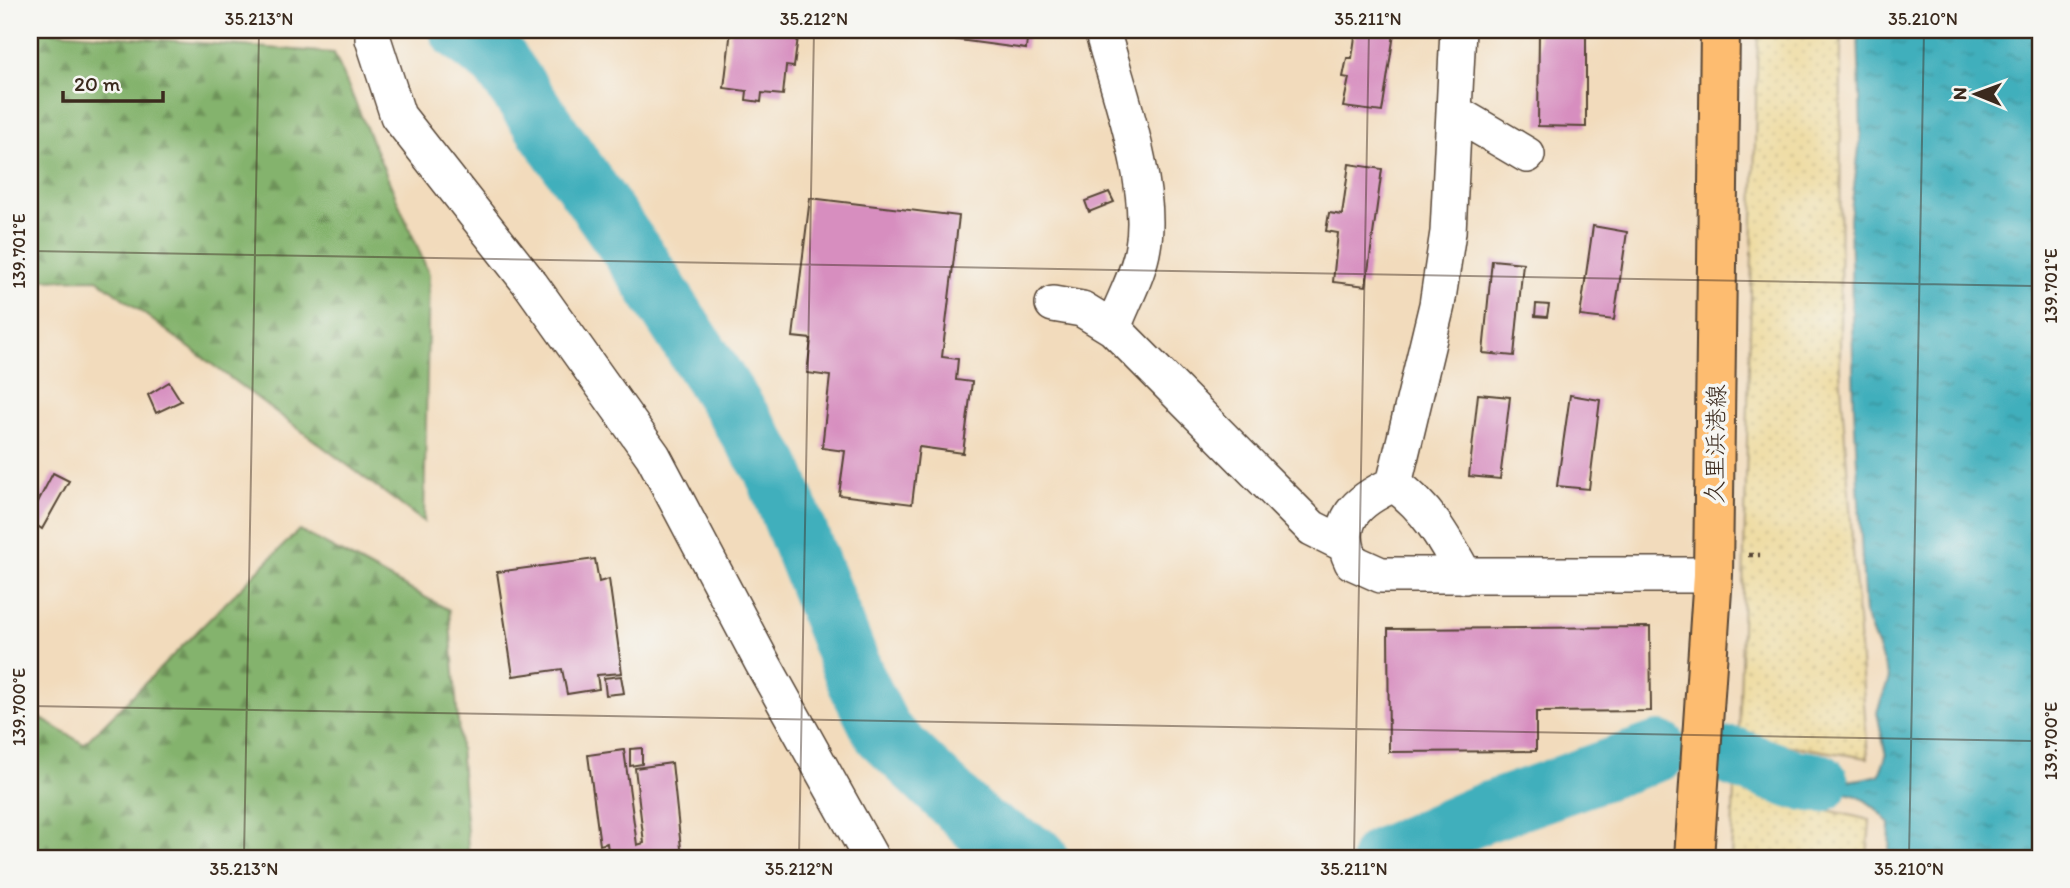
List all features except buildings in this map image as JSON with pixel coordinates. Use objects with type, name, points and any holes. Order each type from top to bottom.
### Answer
[{"type":"main road","name":"久里浜港線","points":[[1693,858],[1713,575],[1720,30]]},
{"type":"street","points":[[373,30],[373,39],[398,116],[531,285],[653,456],[762,662],[872,858]]},
{"type":"street","points":[[1102,30],[1138,168],[1145,212],[1143,248],[1113,328]]},
{"type":"street","points":[[1394,484],[1443,268],[1448,232],[1458,30]]},
{"type":"street","points":[[1454,112],[1527,155]]},
{"type":"street","points":[[1053,304],[1082,309],[1113,328],[1312,528],[1342,542],[1352,562],[1381,575],[1713,575]]},
{"type":"street","points":[[1342,542],[1349,516],[1368,496],[1394,484]]},
{"type":"street","points":[[1394,484],[1415,499],[1438,527],[1465,576]]},
{"type":"green space","points":[[30,30],[334,53],[429,274],[424,522],[97,279],[30,280]]},
{"type":"green space","points":[[299,530],[449,610],[469,858],[30,858],[30,712],[84,744]]},
{"type":"sand","points":[[1758,30],[1841,30],[1840,370],[1868,758],[1739,738]]},
{"type":"sand","points":[[1734,788],[1870,820],[1867,858],[1731,858]]},
{"type":"water","points":[[1858,30],[2040,30],[2040,858],[1889,858],[1890,824],[1866,801],[1842,792],[1786,784],[1739,765],[1742,752],[1751,753],[1802,777],[1847,781],[1879,775],[1886,756],[1877,712],[1889,678],[1865,614],[1854,409],[1850,218],[1861,133]]},
{"type":"waterway","points":[[459,30],[499,61],[642,266],[772,467],[856,679],[883,733],[981,827],[1039,858]]},
{"type":"waterway","points":[[1381,858],[1479,815],[1659,751]]},
{"type":"waterway","points":[[1733,757],[1793,779],[1819,783]]}]
